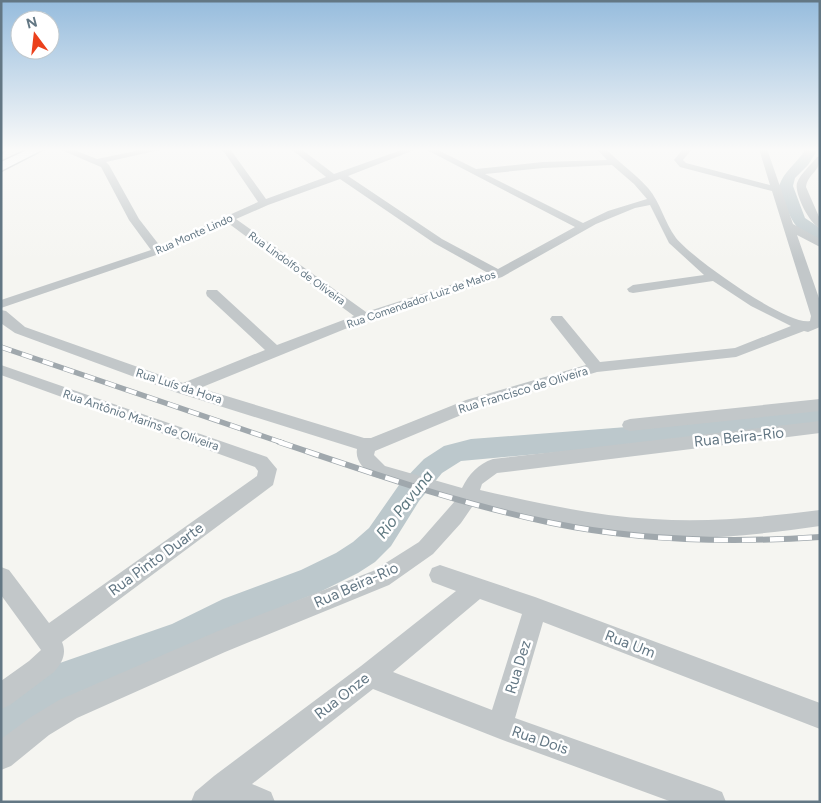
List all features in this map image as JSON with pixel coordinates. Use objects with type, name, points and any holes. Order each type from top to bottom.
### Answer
[{"type":"street","points":[[117,186],[134,220],[158,251]]},
{"type":"street","points":[[252,186],[264,203]]},
{"type":"street","name":"Rua Monte Lindo","points":[[1,304],[158,251],[264,203],[309,186]]},
{"type":"street","points":[[353,186],[438,241],[498,274]]},
{"type":"street","points":[[504,186],[583,227]]},
{"type":"street","points":[[641,186],[653,201],[672,241],[694,262],[759,304],[802,326],[820,332]]},
{"type":"street","points":[[770,186],[776,188],[794,247],[820,249]]},
{"type":"street","points":[[801,186],[813,218],[820,225]]},
{"type":"street","name":"Rua Comendador Luiz de Matos","points":[[184,389],[274,351],[364,318],[498,274],[583,227],[628,206],[653,201]]},
{"type":"street","name":"Rua Lindolfo de Oliveira","points":[[229,219],[364,318]]},
{"type":"street","points":[[787,225],[820,244]]},
{"type":"street","name":"Rua Francisco de Oliveira","points":[[366,445],[377,444],[472,404],[596,368],[736,352],[802,326],[817,324],[818,316],[794,247]]},
{"type":"street","points":[[632,289],[715,277]]},
{"type":"street","points":[[212,293],[274,351]]},
{"type":"street","name":"Rua Luís da Hora","points":[[1,314],[20,330],[184,389],[366,445]]},
{"type":"street","points":[[557,319],[596,368]]},
{"type":"street","name":"Rua Antônio Marins de Oliveira","points":[[1,370],[261,462],[268,469],[266,480]]},
{"type":"street","points":[[630,425],[820,405]]},
{"type":"street","name":"Rua Beira-Rio","points":[[1,756],[40,726],[68,710],[218,643],[381,578],[426,548],[443,531],[468,496],[475,480],[484,471],[493,466],[820,428]]},
{"type":"street","points":[[366,445],[365,456],[371,465],[379,471],[468,496],[593,521],[652,528],[699,528],[820,518]]},
{"type":"street","name":"Rua Pinto Duarte","points":[[1,696],[36,670],[50,646],[266,480]]},
{"type":"street","name":"Rua Um","points":[[440,575],[535,608],[820,716]]},
{"type":"street","points":[[1,576],[50,646]]},
{"type":"street","name":"Rua Onze","points":[[215,794],[478,588]]},
{"type":"street","name":"Rua Dez","points":[[500,726],[535,608]]},
{"type":"street","name":"Rua Dois","points":[[370,674],[500,726],[712,802]]},
{"type":"street","points":[[215,794],[261,802]]},
{"type":"waterway","name":"Rio Pavuna","points":[[786,186],[798,220],[820,236]]},
{"type":"waterway","name":"Rio Pavuna","points":[[1,732],[70,677],[178,639],[235,610],[311,581],[347,563],[364,552],[380,537],[409,493],[433,466],[453,453],[471,449],[678,432],[820,415]]},
{"type":"railway","points":[[1,347],[283,443]]},
{"type":"railway","points":[[279,442],[380,476],[483,507],[585,529],[618,534],[685,539],[753,540],[820,537]]}]
